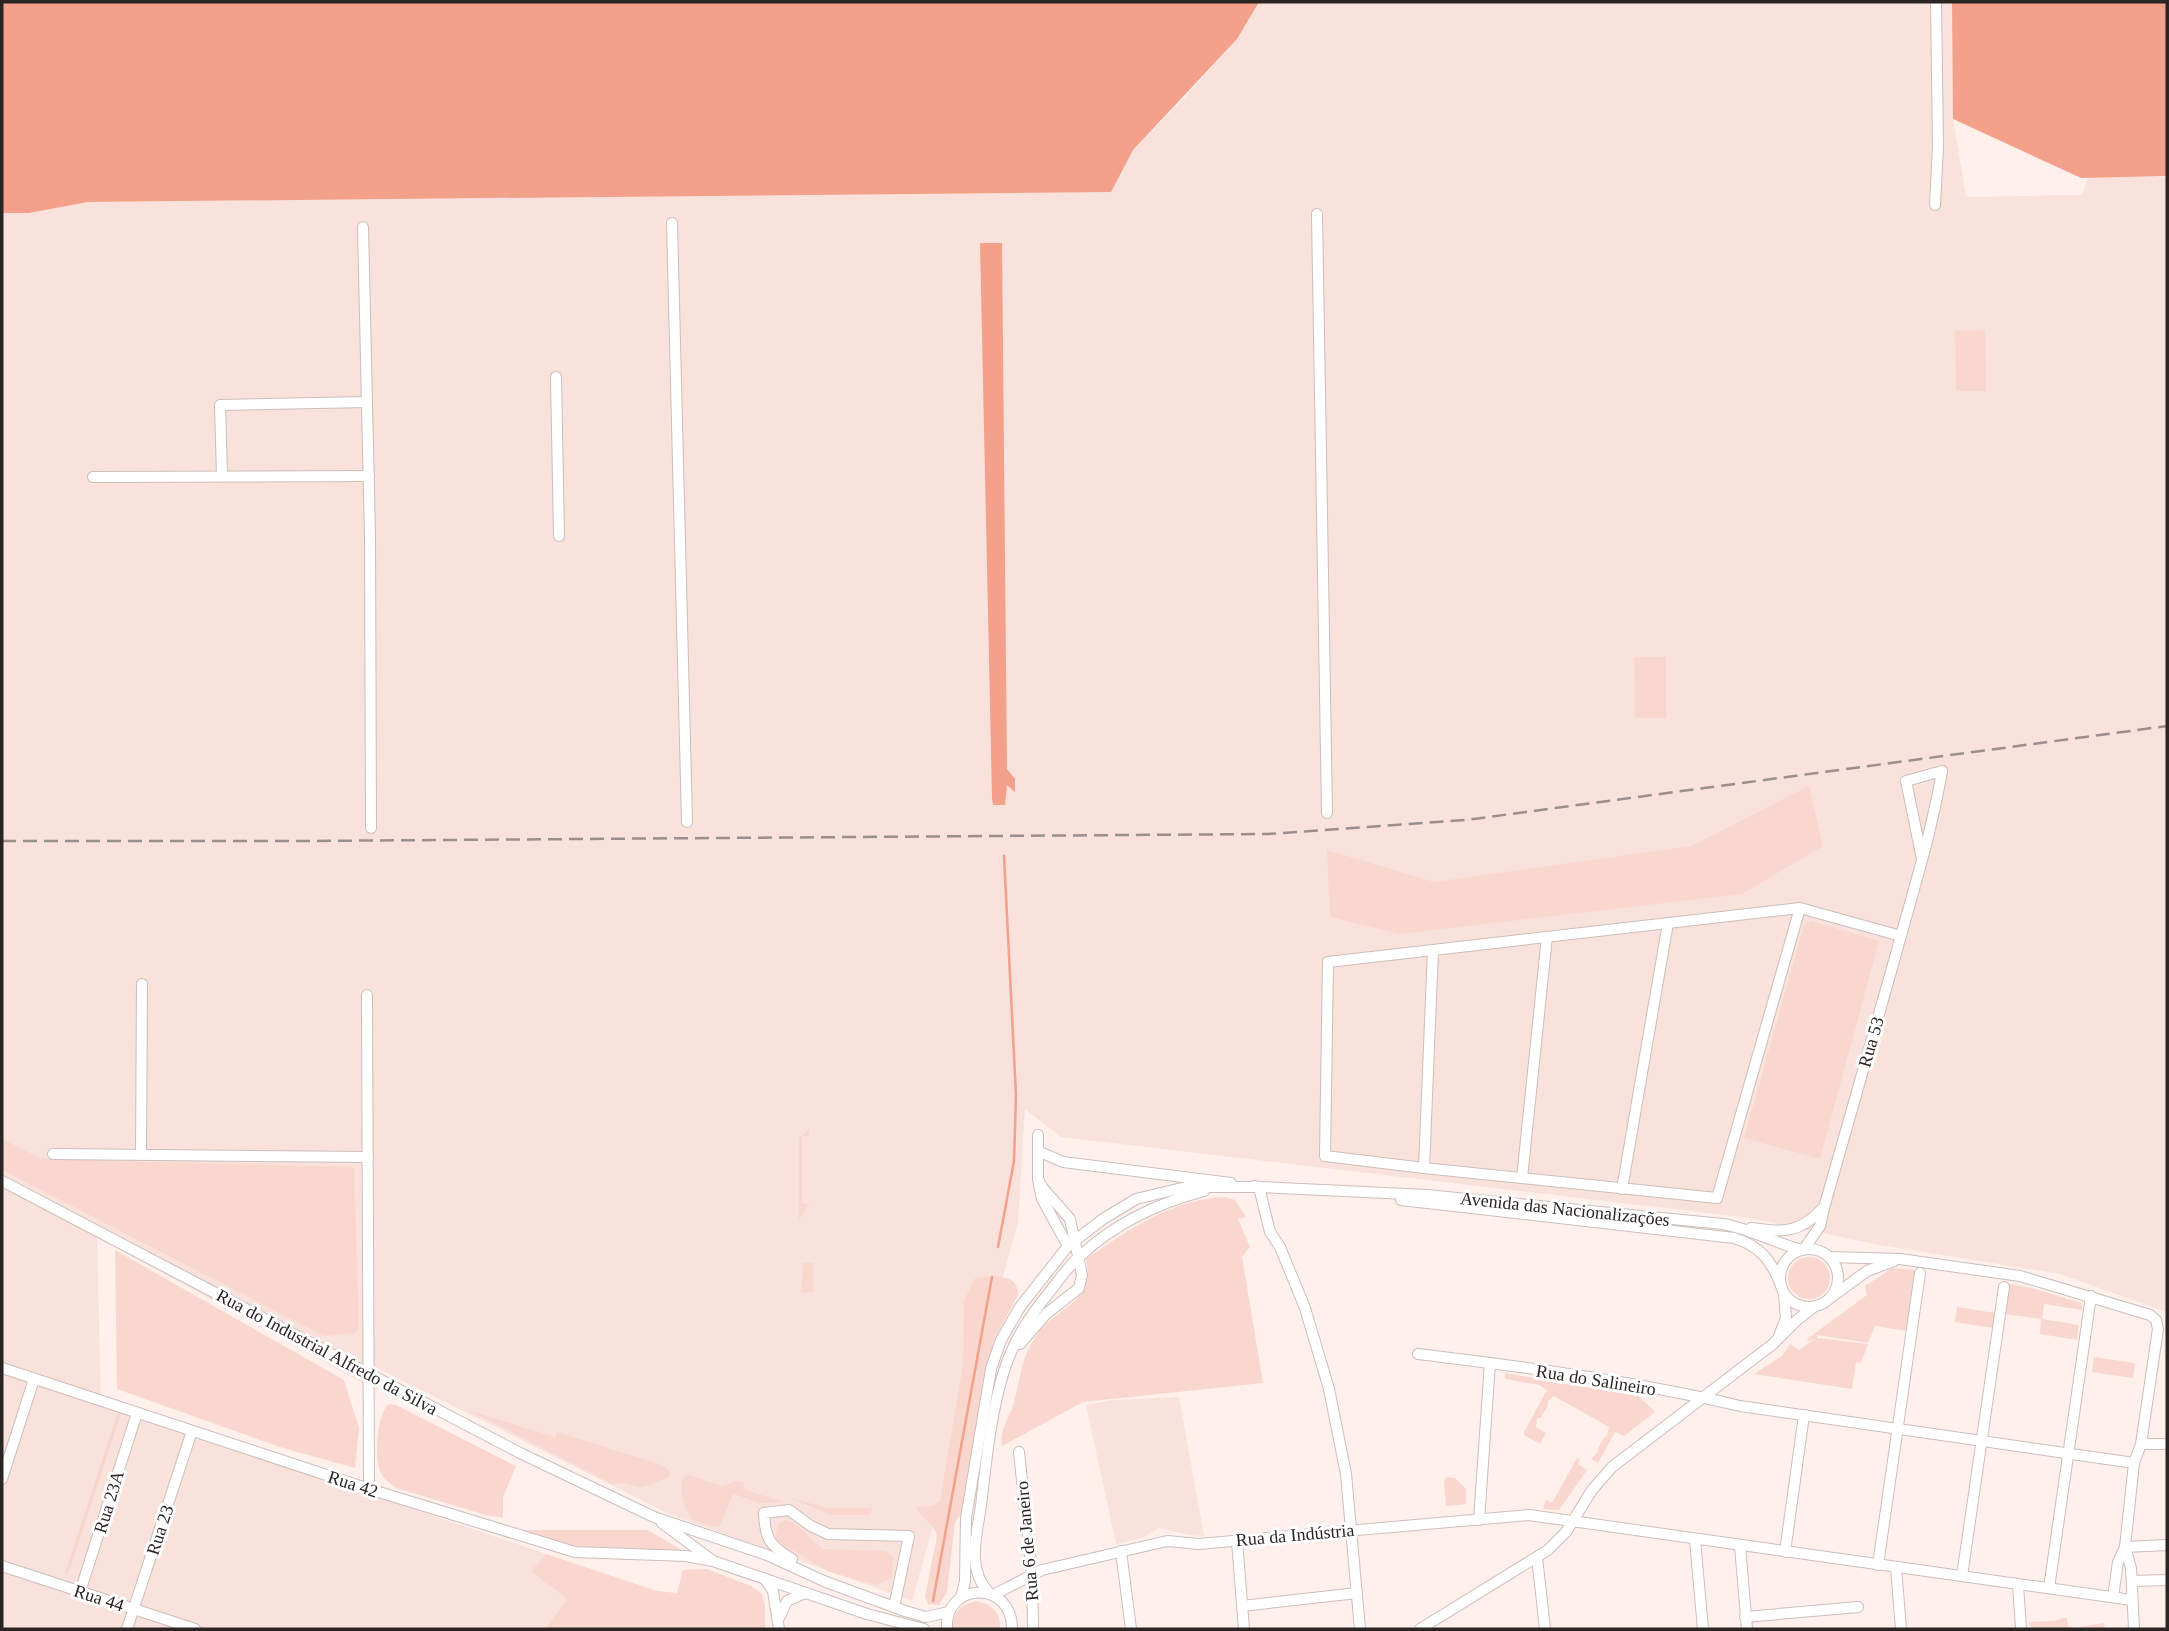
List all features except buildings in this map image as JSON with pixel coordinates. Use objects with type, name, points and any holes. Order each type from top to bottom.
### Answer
[{"type":"street","points":[[1935,205],[1938,146],[1937,2]]},
{"type":"street","points":[[1317,214],[1328,813]]},
{"type":"street","points":[[672,223],[687,822]]},
{"type":"street","points":[[363,227],[369,476],[370,828]]},
{"type":"street","points":[[556,377],[559,536]]},
{"type":"street","points":[[222,476],[220,405],[367,402]]},
{"type":"street","points":[[93,477],[369,476]]},
{"type":"street","name":"Rua 53","points":[[1803,1249],[1820,1226],[1824,1208],[1901,936],[1936,808],[1942,771],[1906,781],[1922,859]]},
{"type":"street","points":[[1800,908],[1717,1198],[1325,1156],[1328,962],[1800,908],[1901,936]]},
{"type":"street","points":[[1622,1188],[1668,923]]},
{"type":"street","points":[[1522,1178],[1548,937]]},
{"type":"street","points":[[1424,1168],[1433,950]]},
{"type":"street","points":[[141,1155],[142,984]]},
{"type":"street","points":[[366,995],[369,1489]]},
{"type":"street","points":[[1009,1358],[1046,1314],[1079,1288],[1082,1275],[1079,1256],[1072,1243],[1068,1214],[1038,1180],[1038,1135]]},
{"type":"street","points":[[1038,1151],[1063,1162],[1259,1186],[1270,1232],[1280,1247],[1305,1308],[1329,1389],[1346,1474],[1360,1629]]},
{"type":"street","points":[[54,1154],[368,1157]]},
{"type":"street","name":"Rua do Industrial Alfredo da Silva","points":[[2,1181],[520,1453],[654,1517]]},
{"type":"street","name":"Avenida das Nacionalizações","points":[[961,1598],[965,1581],[966,1518],[995,1356],[1008,1326],[1072,1243],[1136,1199],[1186,1187],[1259,1186],[1427,1195],[1735,1226],[1774,1242],[1803,1249]]},
{"type":"street","name":"Avenida das Nacionalizações","points":[[1012,1625],[1009,1610],[1002,1601],[980,1584],[976,1573],[975,1549],[991,1434],[1009,1358],[1027,1320],[1079,1256],[1145,1211],[1172,1199],[1214,1188]]},
{"type":"street","name":"Avenida das Nacionalizações","points":[[1325,1190],[1426,1204],[1734,1238],[1754,1246],[1766,1255],[1782,1288]]},
{"type":"street","points":[[1735,1226],[1792,1230],[1810,1222],[1824,1208]]},
{"type":"street","name":"Rua 53","points":[[1820,1226],[1829,1256]]},
{"type":"street","points":[[1773,1344],[1782,1332],[1786,1318],[1782,1266],[1794,1253],[1803,1249],[1813,1249],[1829,1256],[1900,1259],[2020,1276],[2150,1315],[2156,1320],[2158,1329],[2141,1444],[2134,1463],[2125,1547],[2118,1562],[2113,1597]]},
{"type":"street","points":[[1829,1256],[1835,1264],[1838,1281],[1832,1297]]},
{"type":"street","points":[[1420,1629],[1557,1542],[1592,1490],[1612,1466],[1773,1344],[1815,1306],[1867,1271],[1900,1259]]},
{"type":"street","points":[[1878,1565],[1920,1273]]},
{"type":"street","points":[[1962,1577],[2004,1287]]},
{"type":"street","points":[[1782,1288],[1797,1304],[1815,1306]]},
{"type":"street","points":[[2049,1588],[2091,1296]]},
{"type":"street","name":"Rua do Salineiro","points":[[1418,1354],[1703,1397],[1740,1406],[2134,1463]]},
{"type":"street","points":[[1479,1520],[1490,1363]]},
{"type":"street","name":"Rua 42","points":[[2,1368],[369,1489],[575,1552],[686,1556],[713,1561]]},
{"type":"street","points":[[2,1479],[34,1379]]},
{"type":"street","name":"Rua 23A","points":[[80,1592],[137,1413]]},
{"type":"street","points":[[1785,1552],[1804,1415]]},
{"type":"street","name":"Rua 23","points":[[127,1629],[192,1431]]},
{"type":"street","points":[[2141,1444],[2167,1444]]},
{"type":"street","name":"Rua 6 de Janeiro","points":[[1019,1452],[1032,1574],[1033,1629]]},
{"type":"street","points":[[826,1582],[772,1545],[764,1531],[764,1513],[789,1510],[828,1534],[909,1536],[894,1607]]},
{"type":"street","name":"Rua da Indústria","points":[[991,1594],[1032,1574],[1167,1541],[1199,1544],[1520,1515],[2132,1600]]},
{"type":"street","points":[[654,1517],[767,1555],[826,1582],[894,1607],[926,1617],[949,1612]]},
{"type":"street","points":[[654,1517],[713,1561],[867,1614],[924,1629]]},
{"type":"street","points":[[1695,1539],[1703,1629]]},
{"type":"street","points":[[1237,1541],[1244,1629]]},
{"type":"street","points":[[2125,1547],[2167,1545]]},
{"type":"street","points":[[1741,1546],[1747,1629]]},
{"type":"street","points":[[2125,1547],[2131,1567],[2134,1629]]},
{"type":"street","points":[[1121,1551],[1131,1629]]},
{"type":"street","points":[[1537,1557],[1545,1629]]},
{"type":"street","name":"Rua 44","points":[[2,1566],[195,1629]]},
{"type":"street","points":[[1896,1567],[1901,1629]]},
{"type":"street","points":[[764,1579],[773,1591],[778,1625]]},
{"type":"street","points":[[1012,1625],[1012,1598],[1022,1580]]},
{"type":"street","points":[[2132,1581],[2167,1580]]},
{"type":"street","points":[[2018,1584],[2021,1629]]},
{"type":"street","points":[[947,1629],[949,1612],[961,1598],[974,1592],[991,1594]]},
{"type":"street","points":[[778,1625],[787,1601],[805,1593]]},
{"type":"street","points":[[1242,1606],[1357,1593]]},
{"type":"street","points":[[1745,1616],[1858,1606]]},
{"type":"street","points":[[1441,1616],[1446,1629]]},
{"type":"shaded area","points":[[2,2],[1259,2],[1237,39],[1133,150],[1111,192],[88,202],[29,213],[2,213]]},
{"type":"shaded area","points":[[1259,2],[1952,2],[1953,119],[1966,197],[2082,195],[2089,176],[2167,177],[2167,1312],[2060,1274],[1879,1245],[1750,1218],[1061,1137],[1025,1109],[1018,1223],[912,1601],[669,1514],[377,1368],[377,1391],[97,1237],[101,1403],[546,1554],[532,1571],[567,1599],[545,1629],[2,1629],[2,213],[29,213],[88,202],[1110,192],[1133,150],[1237,39]]},
{"type":"shaded area","points":[[1952,2],[2167,2],[2167,176],[2081,178],[1953,119]]},
{"type":"shaded area","points":[[980,243],[1002,243],[1007,769],[1015,779],[1015,792],[1007,785],[1005,805],[993,805],[992,798]]},
{"type":"shaded area","points":[[1985,330],[1986,391],[1956,391],[1955,331]]},
{"type":"shaded area","points":[[1634,657],[1666,657],[1666,718],[1635,718]]},
{"type":"shaded area","points":[[1809,786],[1823,846],[1742,894],[1400,934],[1330,917],[1327,850],[1434,882],[1691,846]]},
{"type":"shaded area","points":[[1811,921],[1879,941],[1820,1159],[1744,1138],[1804,925]]},
{"type":"shaded area","points":[[809,1130],[809,1136],[802,1136],[802,1203],[809,1204],[799,1220],[799,1138]]},
{"type":"shaded area","points":[[2,1139],[42,1159],[354,1167],[359,1327],[355,1333],[324,1336],[2,1170]]},
{"type":"shaded area","points":[[1225,1197],[1235,1200],[1246,1217],[1238,1219],[1250,1247],[1242,1257],[1263,1383],[1083,1402],[1002,1446],[1003,1431],[1013,1406],[1029,1347],[1043,1328],[1071,1304],[1085,1287],[1086,1259],[1135,1227],[1168,1210],[1205,1199]]},
{"type":"shaded area","points":[[115,1250],[344,1380],[359,1428],[355,1468],[283,1448],[117,1389]]},
{"type":"shaded area","points":[[1809,1257],[1824,1263],[1830,1278],[1824,1293],[1809,1299],[1794,1293],[1788,1278],[1794,1263]]},
{"type":"shaded area","points":[[803,1263],[813,1263],[813,1292],[801,1293]]},
{"type":"shaded area","points":[[1892,1268],[1916,1270],[1907,1331],[1875,1326],[1868,1343],[1817,1335],[1817,1338],[1868,1344],[1861,1363],[1856,1362],[1852,1389],[1754,1374],[1782,1356],[1790,1344],[1799,1350],[1815,1339],[1807,1339],[1867,1295],[1865,1286]]},
{"type":"shaded area","points":[[989,1276],[1013,1281],[1018,1295],[994,1340],[963,1512],[955,1522],[947,1592],[939,1605],[928,1604],[925,1597],[937,1536],[917,1507],[932,1506],[940,1501],[963,1365],[964,1301],[974,1279]]},
{"type":"shaded area","points":[[2009,1284],[2081,1303],[2082,1310],[2044,1304],[2042,1319],[2079,1325],[2077,1340],[2040,1334],[2041,1319],[2004,1314]]},
{"type":"shaded area","points":[[1957,1307],[1995,1313],[1993,1328],[1955,1322]]},
{"type":"shaded area","points":[[2094,1357],[2135,1363],[2133,1378],[2092,1372]]},
{"type":"shaded area","points":[[1505,1373],[1638,1396],[1655,1412],[1624,1436],[1615,1432],[1598,1463],[1591,1459],[1597,1453],[1609,1427],[1554,1396],[1537,1419],[1536,1427],[1546,1433],[1540,1444],[1524,1435],[1524,1432],[1547,1390],[1539,1385],[1505,1379]]},
{"type":"shaded area","points":[[1179,1397],[1204,1536],[1159,1528],[1142,1538],[1116,1544],[1086,1405],[1113,1400]]},
{"type":"shaded area","points":[[389,1404],[396,1405],[516,1466],[503,1497],[503,1518],[396,1488],[386,1480],[378,1464],[377,1446],[379,1425]]},
{"type":"shaded area","points":[[468,1410],[555,1437],[557,1432],[659,1464],[670,1472],[668,1478],[639,1488],[626,1483],[612,1484]]},
{"type":"shaded area","points":[[118,1412],[121,1413],[68,1575],[65,1574]]},
{"type":"shaded area","points":[[1577,1458],[1580,1460],[1578,1464],[1587,1470],[1559,1510],[1543,1509],[1546,1500],[1552,1503]]},
{"type":"shaded area","points":[[689,1475],[722,1486],[737,1481],[744,1483],[743,1489],[784,1502],[760,1503],[733,1494],[720,1526],[714,1527],[692,1520],[686,1510],[681,1488],[684,1476]]},
{"type":"shaded area","points":[[1446,1477],[1455,1478],[1466,1489],[1466,1504],[1446,1506]]},
{"type":"shaded area","points":[[790,1498],[829,1508],[873,1508],[868,1515],[831,1515]]},
{"type":"shaded area","points":[[785,1520],[796,1525],[824,1549],[885,1551],[893,1557],[892,1578],[876,1585],[830,1572],[775,1540],[778,1524]]},
{"type":"shaded area","points":[[511,1530],[648,1530],[682,1550],[563,1546]]},
{"type":"shaded area","points":[[546,1554],[657,1591],[677,1593],[683,1570],[707,1569],[751,1586],[762,1594],[765,1629],[545,1629],[567,1599],[531,1571]]},
{"type":"shaded area","points":[[976,1601],[987,1604],[994,1610],[999,1618],[1000,1629],[953,1629],[958,1610]]},
{"type":"shaded area","points":[[2067,1618],[2068,1626],[2073,1628],[2104,1623],[2105,1629],[2033,1629],[2028,1622]]},
{"type":"waterway","points":[[998,1247],[1014,1161],[1016,1095],[1004,856]]},
{"type":"waterway","points":[[933,1601],[992,1277]]},
{"type":"railway","points":[[2,841],[1268,834],[1466,820],[2167,726]]}]
